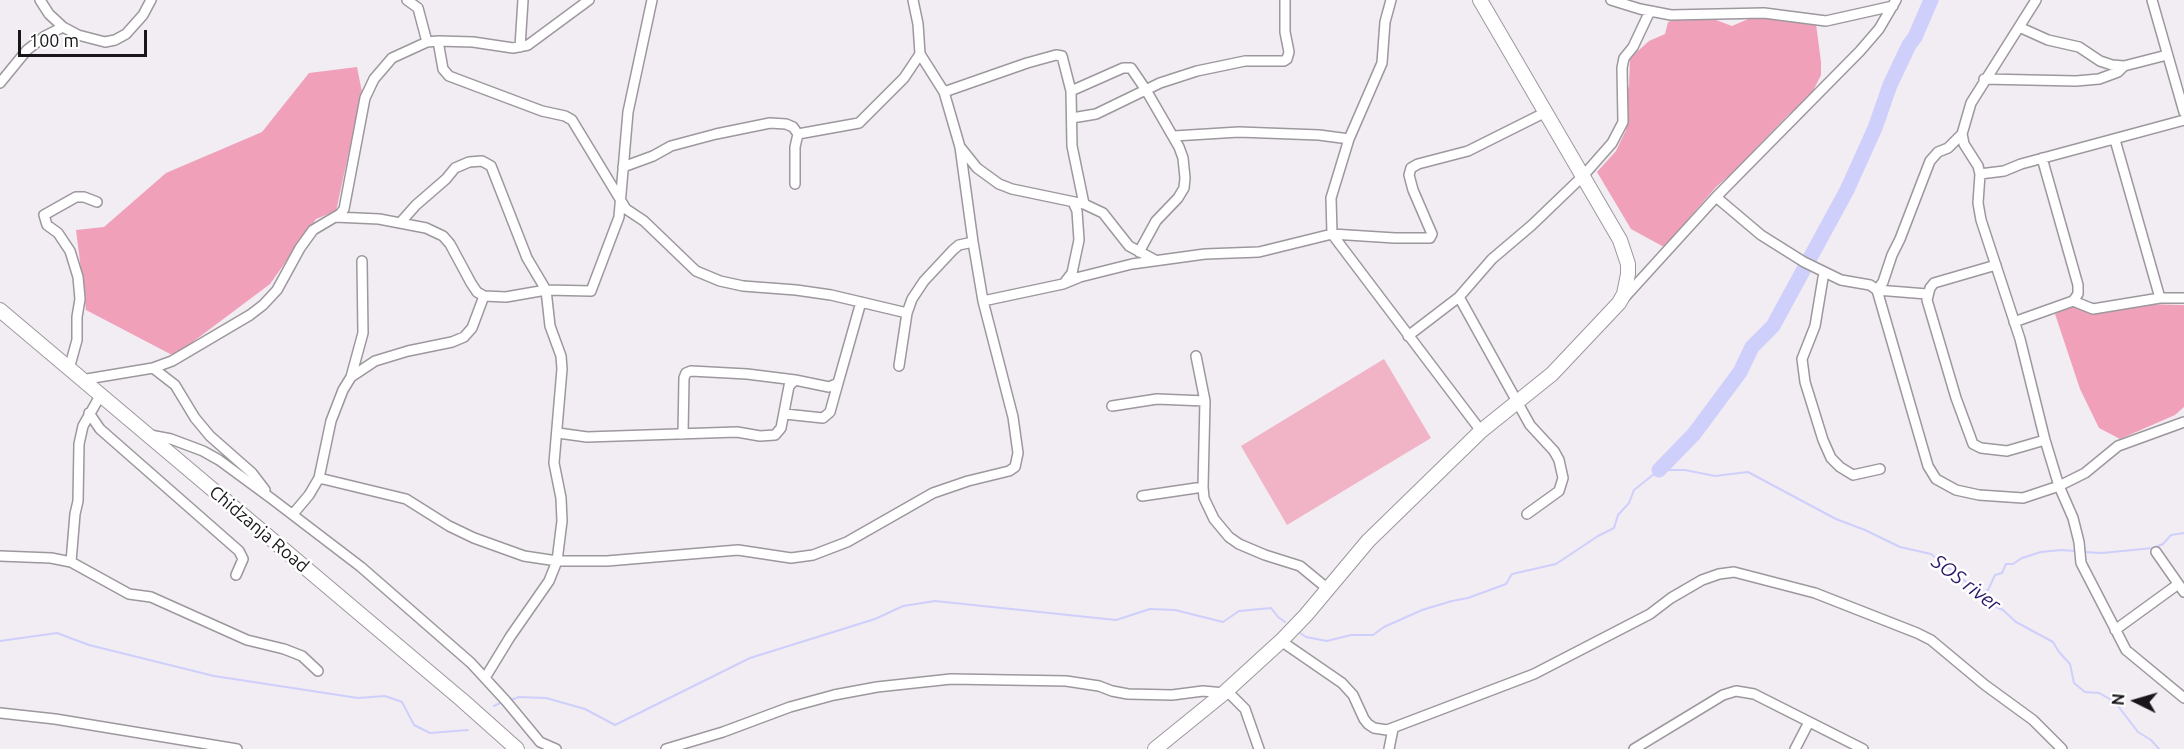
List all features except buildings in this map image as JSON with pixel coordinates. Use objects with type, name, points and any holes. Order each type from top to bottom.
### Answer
[{"type":"street","points":[[40,0],[49,14],[63,27],[78,35],[105,42],[126,34],[143,15],[151,0]]},
{"type":"street","points":[[407,0],[418,8],[427,42]]},
{"type":"street","points":[[520,47],[523,0]]},
{"type":"street","points":[[81,380],[153,368],[190,351],[263,305],[277,290],[300,248],[313,230],[344,209],[365,98],[375,79],[392,58],[427,42],[520,47],[528,45],[589,0]]},
{"type":"street","points":[[335,217],[358,217],[400,223],[426,228],[443,236],[450,244],[477,292],[484,296],[506,297],[546,290],[591,291],[619,217],[632,88],[652,0]]},
{"type":"street","points":[[319,478],[406,499],[449,526],[474,538],[524,556],[557,561],[630,560],[738,550],[781,557],[803,557],[847,542],[933,494],[968,481],[1009,471],[1015,467],[1017,462],[1013,417],[983,302],[972,242],[960,147],[944,92],[920,54],[918,24],[913,0]]},
{"type":"street","points":[[1072,118],[1096,114],[1166,80],[1197,71],[1245,61],[1284,61],[1289,52],[1285,32],[1285,0]]},
{"type":"street","points":[[1391,0],[1385,21],[1382,63],[1348,139],[1331,198],[1332,234],[1481,431]]},
{"type":"street","points":[[1611,0],[1671,15],[1764,13],[1826,21],[1876,10],[1895,3]]},
{"type":"street","points":[[1873,0],[1876,10]]},
{"type":"street","points":[[2036,0],[1984,79],[1971,104],[1962,134],[1964,144],[1978,166],[1981,220],[2020,339],[2059,486],[2075,526],[2081,563],[2126,650],[2184,698]]},
{"type":"street","points":[[2152,0],[2184,112]]},
{"type":"street","points":[[1486,2],[1625,252],[1628,274],[1624,294],[1619,303]]},
{"type":"street","points":[[1160,747],[1226,692],[1281,641],[1368,541],[1481,431],[1552,374],[1716,197],[1860,51],[1879,29],[1895,3]]},
{"type":"street","points":[[1408,336],[1459,297],[1492,259],[1532,225],[1612,143],[1623,122],[1622,68],[1624,58],[1634,47],[1650,11]]},
{"type":"street","points":[[0,83],[27,50],[45,36],[63,27]]},
{"type":"street","points":[[2019,27],[2048,40],[2079,47],[2100,61],[2112,65],[2124,66],[2167,55]]},
{"type":"street","points":[[438,41],[442,69],[449,76],[572,120],[626,209],[644,221],[696,272],[743,286],[796,290],[907,313]]},
{"type":"street","points":[[798,134],[859,123],[904,78],[920,54]]},
{"type":"street","points":[[944,92],[1027,63],[1059,55],[1064,58],[1071,91],[1072,146],[1084,204]]},
{"type":"street","points":[[1984,79],[2076,81],[2099,79],[2118,72],[2124,66]]},
{"type":"street","points":[[1071,91],[1127,68],[1134,70],[1174,136],[1183,159],[1184,188],[1178,198],[1156,221],[1139,252]]},
{"type":"street","points":[[983,302],[1155,260],[1205,254],[1259,252],[1332,234],[1430,238],[1432,234],[1413,190],[1409,175],[1411,168],[1478,147],[1546,112]]},
{"type":"street","points":[[1980,174],[2004,171],[2042,158],[2184,120]]},
{"type":"street","points":[[623,167],[672,146],[750,126],[771,123],[786,124],[793,127],[798,134],[795,147],[795,184]]},
{"type":"street","points":[[1174,136],[1239,132],[1319,135],[1348,139]]},
{"type":"street","points":[[1877,290],[1883,282],[1930,161],[1962,134]]},
{"type":"street","points":[[2115,140],[2160,298]]},
{"type":"street","points":[[960,147],[977,168],[999,184],[1012,189],[1084,204],[1103,213],[1129,246],[1155,260]]},
{"type":"street","points":[[2014,322],[2073,301],[2078,294],[2078,285],[2042,158]]},
{"type":"street","points":[[400,223],[455,168],[468,162],[482,161],[491,166],[527,258],[546,290],[550,326],[561,356],[554,470],[561,498],[562,521],[557,561],[549,581],[485,678]]},
{"type":"street","points":[[69,369],[77,340],[76,317],[80,299],[78,277],[70,251],[58,233],[47,225],[44,215],[76,197],[84,197],[97,202]]},
{"type":"street","points":[[1716,197],[1761,235],[1804,262],[1841,280],[1870,285],[1877,290],[1927,294]]},
{"type":"street","points":[[1063,284],[1072,273],[1079,240],[1077,211],[1073,202]]},
{"type":"street","points":[[899,366],[907,313],[918,289],[959,245],[972,242]]},
{"type":"street","points":[[293,514],[309,495],[319,478],[331,421],[343,390],[351,377],[363,333],[362,261]]},
{"type":"street","points":[[1996,265],[1939,280],[1930,288],[1927,294],[1945,360],[1973,444],[1981,448],[2007,451],[2045,440]]},
{"type":"street","points":[[1824,272],[1815,326],[1802,359],[1805,382],[1831,458],[1853,475],[1880,469]]},
{"type":"street","points":[[1877,290],[1931,474],[1956,490],[2012,499],[2023,498],[2059,486],[2085,473],[2118,446],[2184,422]]},
{"type":"street","points":[[351,377],[375,361],[464,337],[472,328],[484,296]]},
{"type":"street","points":[[1459,297],[1530,425],[1554,451],[1559,460],[1563,478],[1562,485],[1555,496],[1527,514]]},
{"type":"street","points":[[2073,301],[2093,309],[2160,298],[2184,298]]},
{"type":"street","points":[[785,414],[823,418],[830,412],[861,302]]},
{"type":"street","name":"Chidzanja Road","points":[[0,310],[428,671],[517,749]]},
{"type":"street","points":[[1196,356],[1205,401],[1204,498],[1214,519],[1229,537],[1252,550],[1300,566],[1328,589]]},
{"type":"street","points":[[153,368],[175,385],[195,418],[210,436],[252,473],[272,499]]},
{"type":"street","points":[[683,434],[684,378],[686,373],[691,371],[747,374],[829,387],[838,383]]},
{"type":"street","points":[[558,433],[587,437],[737,432],[760,436],[775,435],[781,429],[789,386],[795,380]]},
{"type":"street","points":[[71,562],[78,501],[79,444],[89,413],[100,396]]},
{"type":"street","points":[[1112,406],[1157,399],[1205,401]]},
{"type":"street","points":[[89,413],[100,429],[239,551],[243,560],[236,575]]},
{"type":"street","points":[[145,434],[171,439],[203,451],[219,460],[293,514],[360,567],[471,663],[540,742],[556,749]]},
{"type":"street","points":[[1142,496],[1203,487]]},
{"type":"street","points":[[2115,630],[2181,588],[2156,552]]},
{"type":"street","points":[[0,556],[51,558],[71,562],[129,594],[151,597],[247,640],[302,656],[318,671]]},
{"type":"street","points":[[1281,641],[1342,683],[1353,695],[1368,724],[1381,730],[1393,729],[1534,674],[1650,614],[1694,584],[1719,574],[1734,572],[1815,593],[1917,633],[1943,649],[1984,685],[2033,720],[2062,749]]},
{"type":"street","points":[[666,749],[723,732],[790,707],[834,695],[877,687],[951,679],[1066,681],[1099,686],[1128,694],[1172,695],[1203,691],[1226,692],[1245,709],[1259,749]]},
{"type":"street","points":[[1634,749],[1723,695],[1736,691],[1754,694],[1863,749]]},
{"type":"street","points":[[0,713],[55,719],[201,746],[237,749]]},
{"type":"street","points":[[1795,749],[1809,722]]},
{"type":"street","points":[[1389,749],[1393,729]]},
{"type":"shaded area","points":[[1692,15],[1708,17],[1732,26],[1753,17],[1788,18],[1816,24],[1821,75],[1811,95],[1716,187],[1664,247],[1631,229],[1597,172],[1616,151],[1626,130],[1624,97],[1629,86],[1630,58],[1649,41],[1665,34],[1668,22]]},
{"type":"shaded area","points":[[357,67],[362,92],[336,211],[316,219],[270,284],[174,356],[86,310],[76,230],[104,227],[166,173],[262,132],[309,73]]},
{"type":"shaded area","points":[[2143,304],[2184,305],[2184,407],[2175,415],[2120,439],[2099,428],[2080,389],[2055,314],[2071,306],[2091,312]]},
{"type":"shaded area","points":[[1384,359],[1431,438],[1287,525],[1241,446]]},
{"type":"waterway","points":[[1659,470],[1694,434],[1740,372],[1752,347],[1773,326],[1847,190],[1875,128],[1890,85],[1931,0]]},
{"type":"waterway","name":"SOS river","points":[[1297,631],[1306,637],[1327,641],[1351,635],[1373,635],[1384,627],[1422,610],[1468,598],[1506,584],[1512,574],[1556,564],[1614,528],[1618,515],[1629,503],[1634,490],[1659,470],[1685,470],[1715,476],[1748,472],[1836,519],[1900,547],[1931,554],[1980,593],[1990,604],[2003,610],[2016,622],[2053,642],[2070,664],[2074,683],[2085,692],[2099,693],[2115,702],[2138,732],[2151,740],[2159,749]]},
{"type":"waterway","points":[[2084,552],[2102,553],[2153,548],[2163,544],[2171,535],[2184,533]]},
{"type":"waterway","points":[[1980,593],[1988,590],[1995,575],[2002,573],[2006,564],[2013,564],[2022,558],[2041,552],[2075,551]]},
{"type":"waterway","points":[[508,701],[519,697],[546,698],[585,709],[615,725],[750,658],[875,619],[903,606],[935,601],[1116,620],[1150,609],[1175,610],[1223,622],[1239,611],[1271,608],[1285,622]]},
{"type":"waterway","points":[[0,641],[57,633],[89,645],[214,676],[358,698],[385,696],[402,702],[414,725],[430,733],[468,730]]},
{"type":"waterway","points":[[494,706],[502,702]]}]
